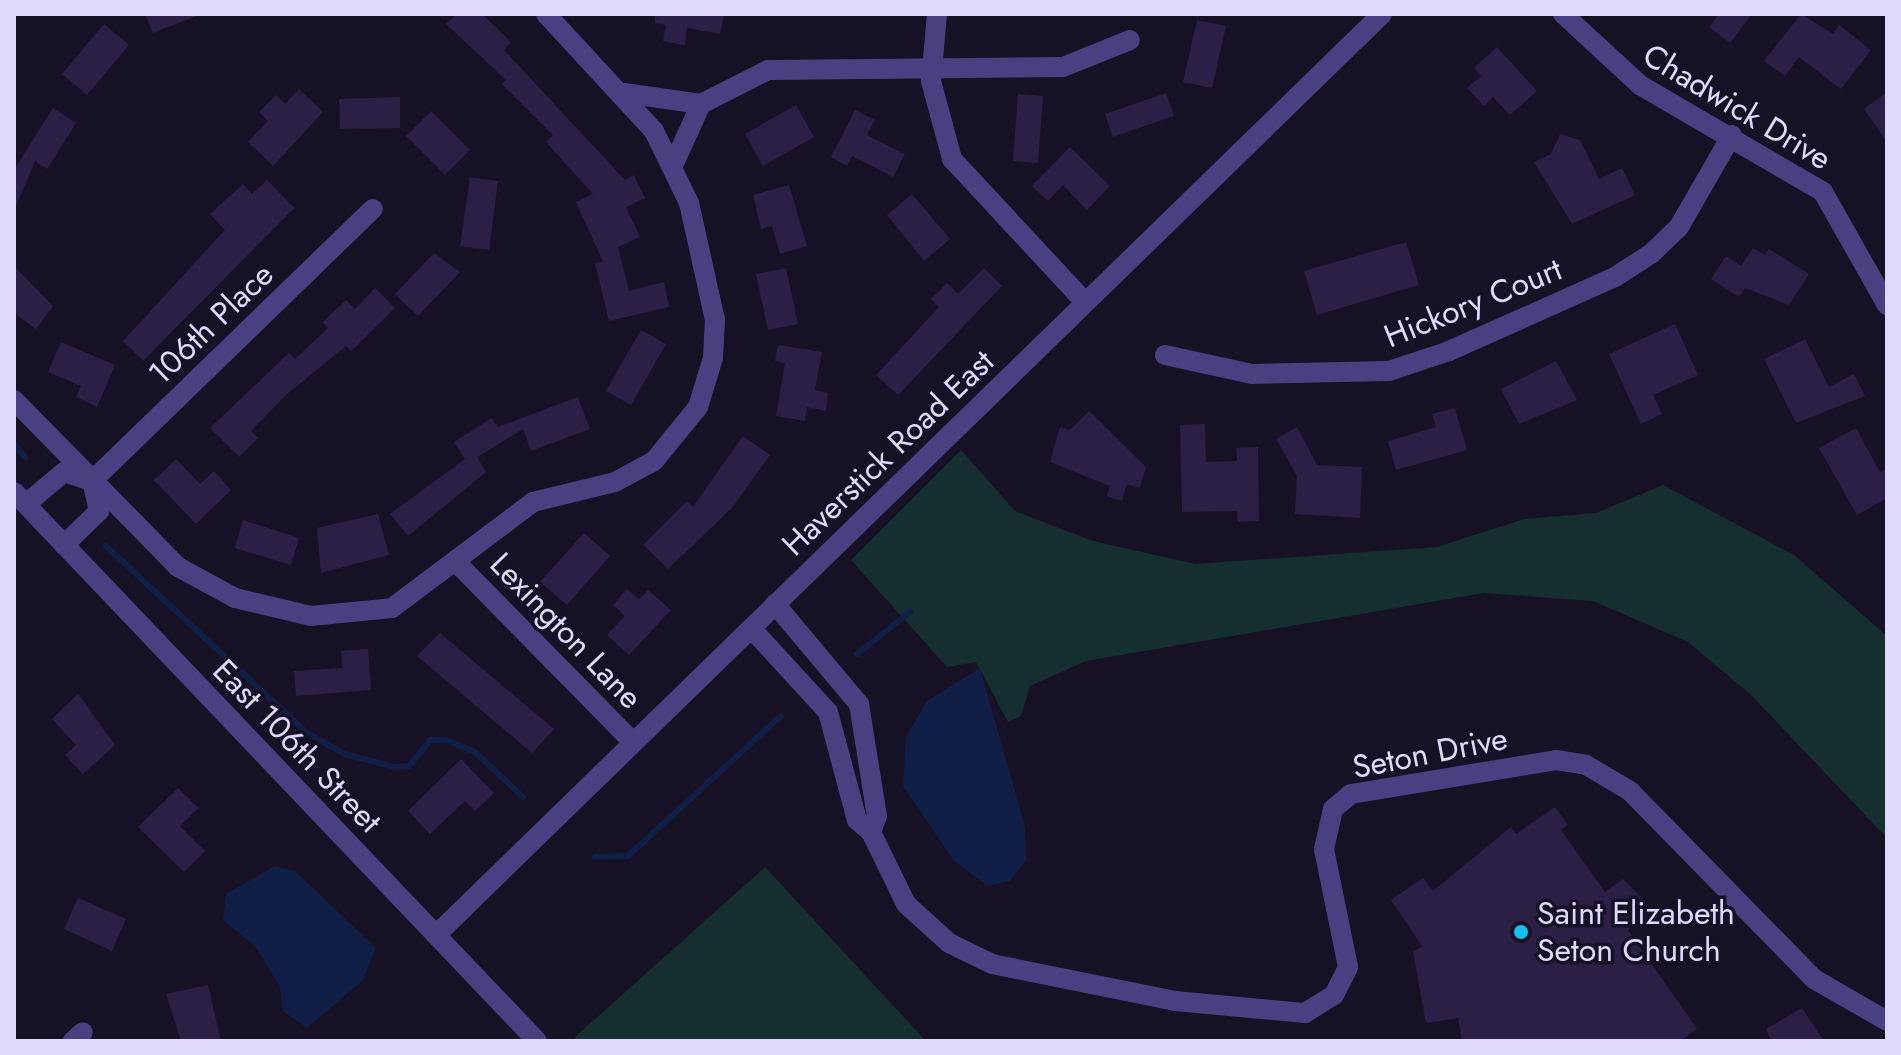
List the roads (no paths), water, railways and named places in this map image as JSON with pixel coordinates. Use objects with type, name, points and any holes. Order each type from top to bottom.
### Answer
[{"type":"street","points":[[14,400],[178,567],[271,610],[311,616],[392,608],[533,502],[615,482],[654,461],[698,407],[713,358],[715,320],[675,161],[624,93],[546,14]]},
{"type":"street","points":[[937,14],[930,68],[952,159],[1085,302]]},
{"type":"street","name":"Haverstick Road East","points":[[436,935],[1382,14]]},
{"type":"street","name":"Chadwick Drive","points":[[1563,14],[1615,67],[1823,192],[1887,305]]},
{"type":"street","points":[[624,93],[701,104],[768,70],[1063,67],[1130,40]]},
{"type":"street","points":[[675,161],[701,104]]},
{"type":"street","name":"Hickory Court","points":[[1165,355],[1267,374],[1389,371],[1449,351],[1615,277],[1652,253],[1679,227],[1732,135]]},
{"type":"street","name":"106th Place","points":[[92,481],[373,209]]},
{"type":"street","points":[[20,498],[64,472],[92,481]]},
{"type":"street","points":[[64,545],[99,511],[92,481]]},
{"type":"street","name":"East 106th Street","points":[[20,498],[537,1041]]},
{"type":"street","name":"Lexington Lane","points":[[456,562],[633,742]]},
{"type":"street","points":[[775,604],[859,704],[876,803],[871,832]]},
{"type":"street","name":"Seton Drive","points":[[751,628],[828,712],[857,820],[871,832],[906,904],[972,956],[1175,1001],[1305,1013],[1334,995],[1348,967],[1324,849],[1333,809],[1351,794],[1556,760],[1586,765],[1630,791],[1814,979],[1887,1021]]},
{"type":"water","points":[[980,668],[1025,827],[1026,860],[1010,881],[988,886],[954,861],[903,786],[906,737],[927,701]]},
{"type":"water","points":[[275,866],[295,871],[376,948],[363,980],[307,1028],[283,1011],[280,987],[255,946],[223,920],[226,894]]},
{"type":"waterway","points":[[14,444],[25,457]]},
{"type":"waterway","points":[[106,546],[306,732],[344,754],[395,767],[409,766],[430,740],[446,740],[475,752],[523,797]]},
{"type":"waterway","points":[[857,654],[910,612]]},
{"type":"waterway","points":[[595,857],[628,856],[781,716]]},
{"type":"place","name":"Saint Elizabeth Seton Church","points":[[1521,932]]}]
